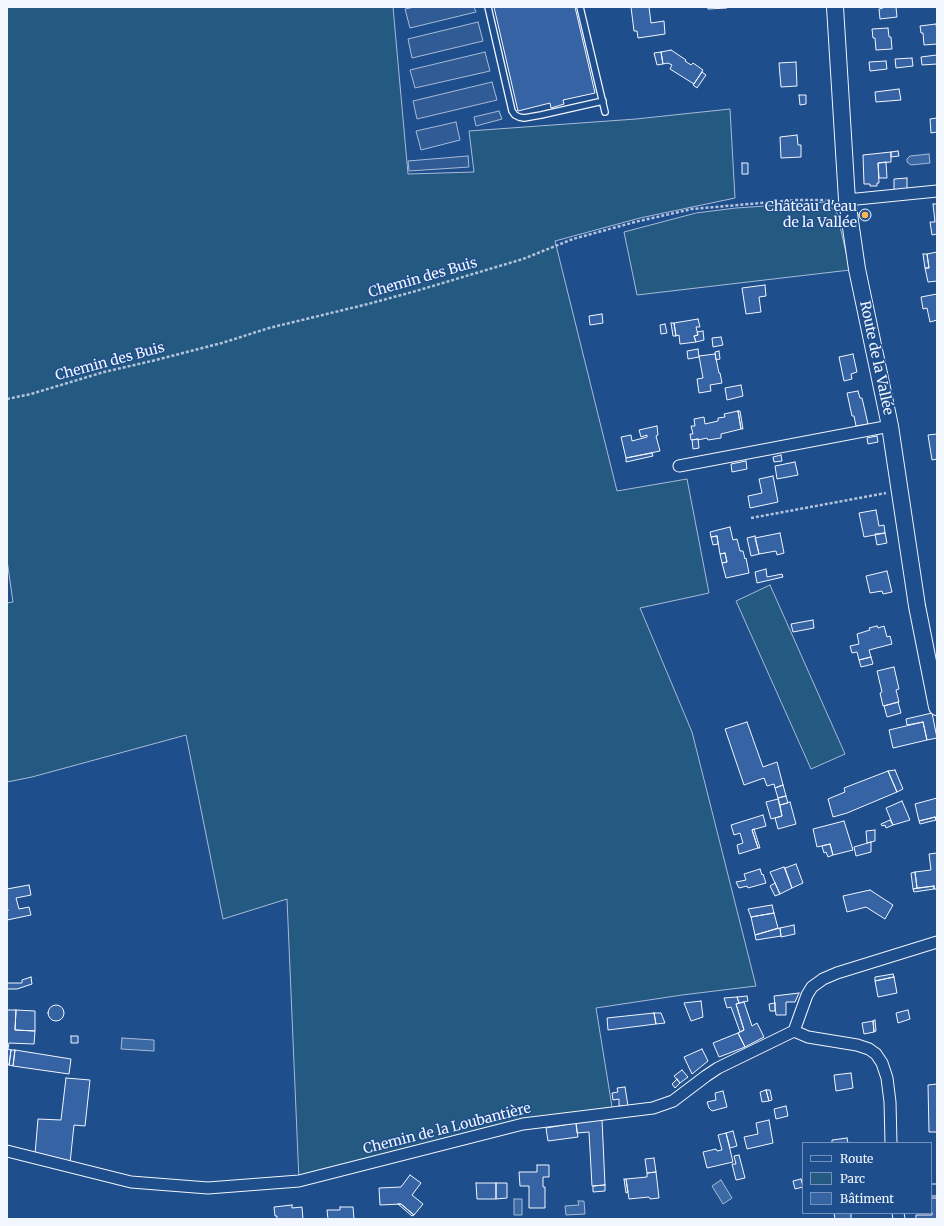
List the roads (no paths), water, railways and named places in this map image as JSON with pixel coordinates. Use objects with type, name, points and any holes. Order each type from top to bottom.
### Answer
[{"type":"street","name":"Route de la Vallée","points":[[835,7],[847,200],[857,269],[890,426],[916,599],[937,707]]},
{"type":"street","points":[[847,200],[937,191]]},
{"type":"street","points":[[679,466],[890,426]]},
{"type":"street","points":[[891,1142],[890,1102],[887,1078],[882,1063],[876,1054],[869,1049],[857,1045],[808,1037],[794,1032],[807,995],[812,987],[823,979],[837,973],[937,942]]},
{"type":"street","name":"Chemin de la Loubantière","points":[[7,1151],[131,1182],[208,1188],[299,1181],[523,1124],[638,1110],[664,1105],[673,1101],[718,1068],[794,1032]]},
{"type":"lane","points":[[488,7],[512,110],[515,115],[524,118],[603,101]]},
{"type":"lane","points":[[580,7],[605,112]]},
{"type":"place","name":"Château d'eau de la Vallée","points":[[865,215]]}]
